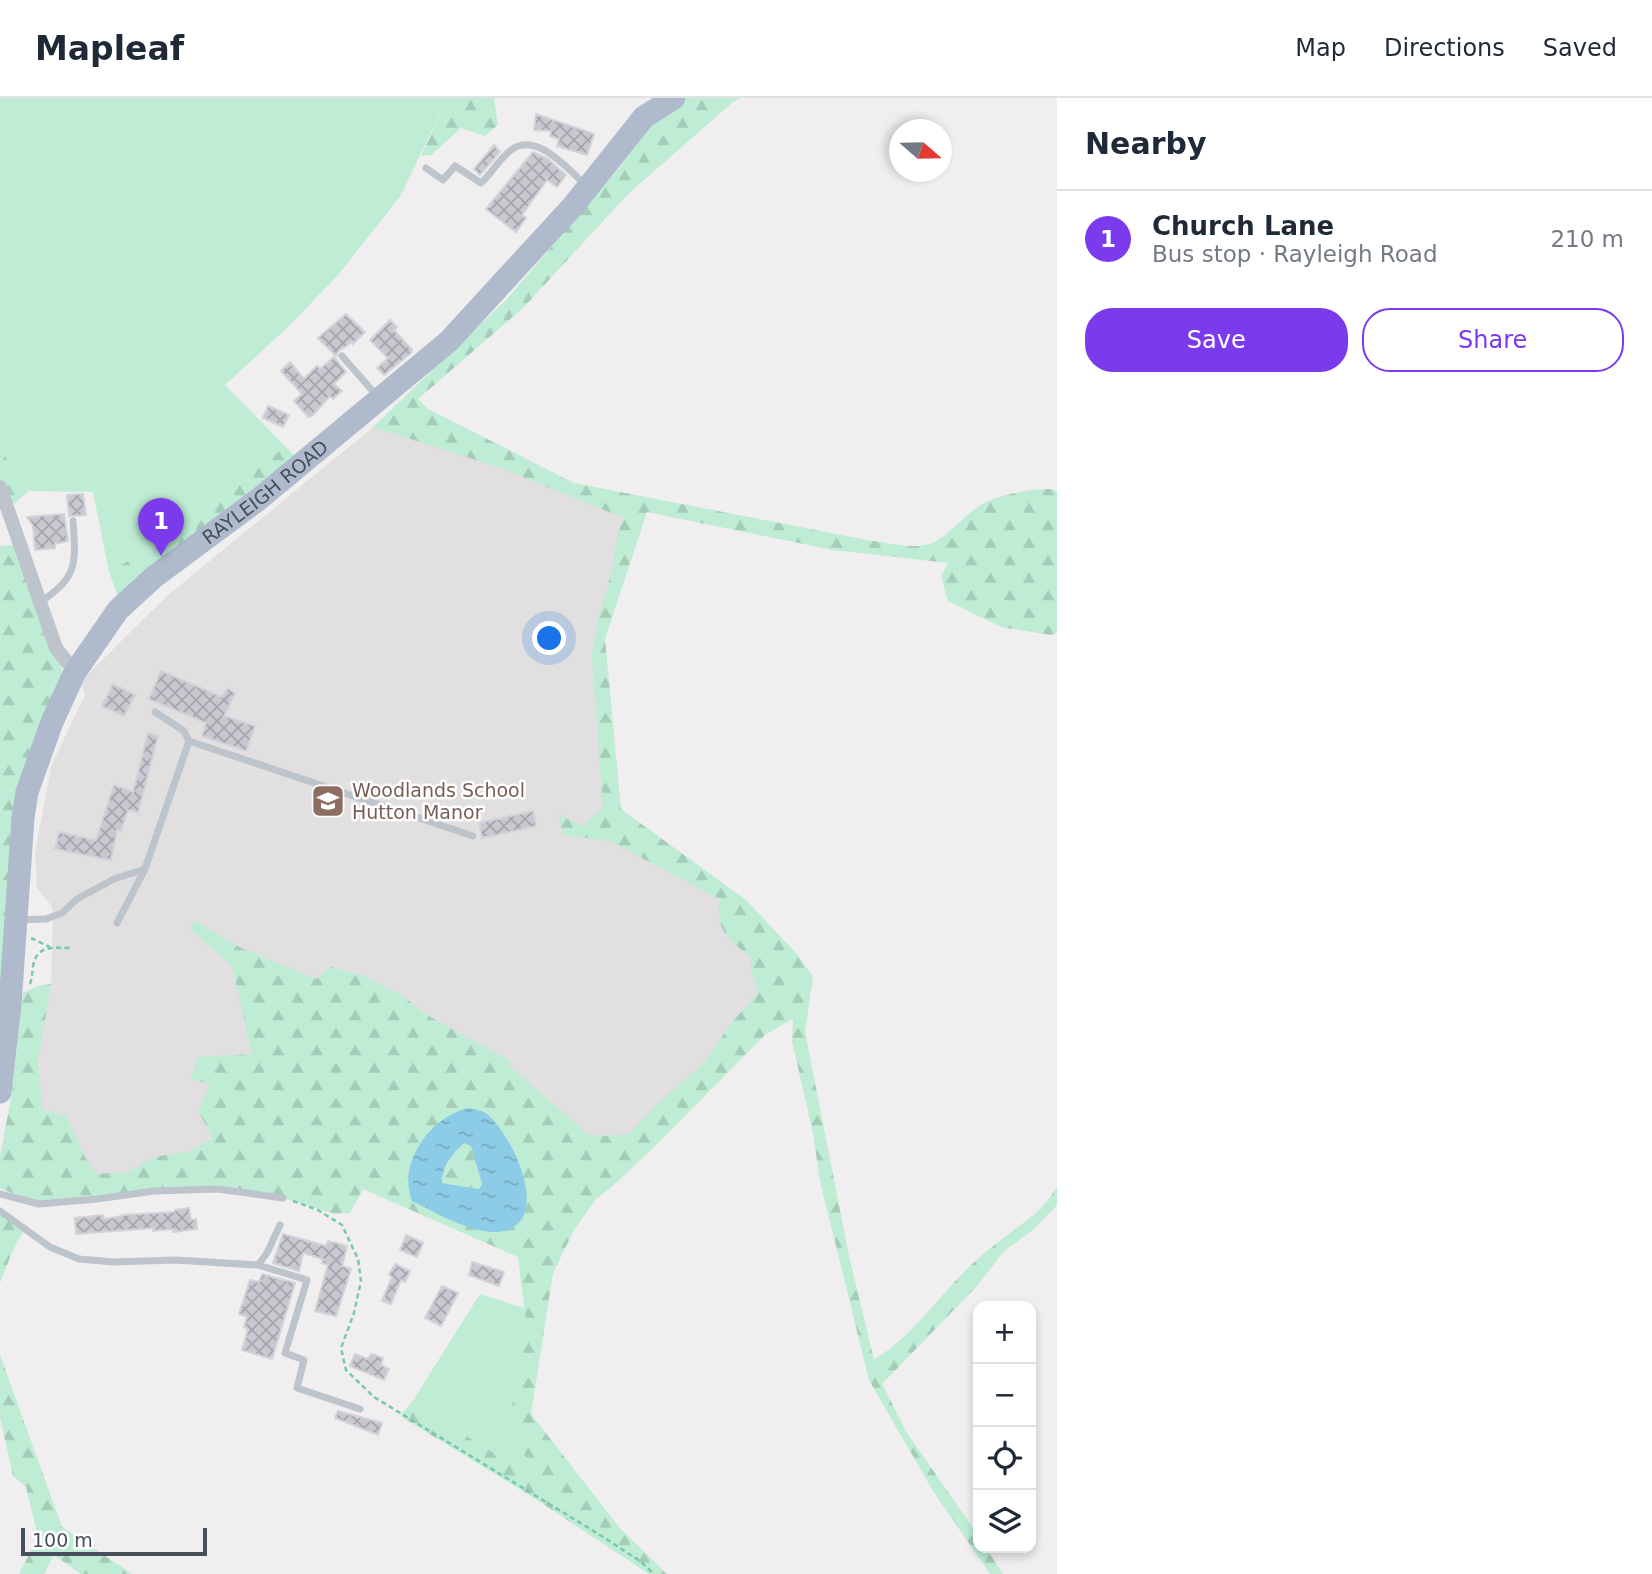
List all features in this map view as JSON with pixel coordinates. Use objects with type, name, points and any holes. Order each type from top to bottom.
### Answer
[{"type":"main road","name":"RAYLEIGH ROAD","points":[[0,1093],[21,928],[23,818],[27,792],[52,722],[75,672],[118,610],[154,576],[259,499],[449,341],[588,187],[645,117],[674,98]]},
{"type":"street","points":[[0,487],[56,648],[75,672]]},
{"type":"lane","points":[[426,168],[443,180],[454,166],[481,183],[510,151],[517,146],[532,145],[544,150],[588,187]]},
{"type":"lane","points":[[342,356],[380,399]]},
{"type":"lane","points":[[39,602],[55,592],[72,572],[75,549],[73,521]]},
{"type":"lane","points":[[155,712],[184,731],[189,741],[473,836]]},
{"type":"lane","points":[[117,923],[145,869],[189,741]]},
{"type":"lane","points":[[21,928],[62,913],[77,899],[114,879],[145,869]]},
{"type":"lane","points":[[0,1194],[39,1204],[167,1190],[218,1189],[283,1198]]},
{"type":"lane","points":[[0,1211],[50,1247],[79,1259],[114,1262],[175,1260],[258,1265],[307,1280],[285,1353],[304,1360],[297,1388],[360,1409]]},
{"type":"lane","points":[[258,1265],[281,1225]]},
{"type":"path","points":[[21,928],[53,947],[73,948]]},
{"type":"path","points":[[283,1198],[318,1210],[342,1225],[358,1259],[361,1281],[354,1313],[341,1348],[346,1370],[374,1397],[580,1522],[640,1561],[654,1574]]},
{"type":"shaded area","name":"Woodlands School Hutton Manor","points":[[394,410],[635,515],[599,637],[615,808],[798,962],[621,1163],[507,1065],[509,1062],[312,1181],[131,1186],[14,1155],[28,1078],[51,984],[53,913],[51,905],[37,888],[35,852],[52,764],[85,695],[82,685],[86,676],[168,595]]},
{"type":"green space","points":[[0,98],[447,98],[401,195],[339,274],[288,327],[225,385],[285,446],[191,524],[109,572],[93,492],[29,491],[13,474],[0,443]]},
{"type":"green space","points":[[447,98],[494,98],[498,125],[485,136],[461,128],[431,155],[421,156]]},
{"type":"green space","points":[[684,98],[741,98],[733,102],[627,195],[524,307],[418,399],[428,409],[574,483],[902,545],[932,543],[977,507],[990,500],[1031,490],[1057,491],[1057,633],[1051,635],[1001,627],[948,601],[941,576],[948,563],[833,550],[647,512],[605,639],[621,809],[746,900],[798,955],[813,977],[805,1032],[849,1256],[874,1360],[900,1340],[974,1262],[1040,1210],[1057,1187],[1057,1205],[1034,1229],[1004,1251],[977,1286],[882,1384],[907,1433],[973,1528],[973,1549],[933,1491],[869,1380],[820,1181],[813,1133],[792,1041],[793,1019],[766,1034],[656,1145],[596,1199],[574,1230],[553,1273],[531,1414],[619,1527],[667,1574],[649,1574],[534,1498],[400,1416],[412,1402],[534,1478],[537,1466],[516,1448],[512,1407],[517,1370],[528,1338],[518,1257],[363,1189],[350,1213],[335,1214],[283,1198],[218,1189],[39,1204],[0,1188],[0,1157],[11,1098],[23,993],[38,986],[51,984],[38,1062],[42,1110],[66,1115],[96,1174],[129,1172],[154,1157],[191,1151],[213,1138],[198,1111],[210,1085],[191,1079],[197,1057],[252,1054],[232,966],[190,929],[195,921],[241,948],[316,979],[331,967],[364,976],[403,996],[425,1014],[510,1061],[508,1065],[588,1134],[602,1136],[629,1134],[665,1097],[703,1064],[733,1021],[758,993],[750,957],[729,938],[721,926],[719,899],[610,841],[564,835],[557,814],[582,826],[603,808],[592,655],[619,530],[624,518],[498,467],[373,427],[507,299],[619,168],[650,127]],"holes":[[[484,1111],[506,1231],[446,1218],[412,1201]]]},
{"type":"green space","points":[[0,443],[13,474],[29,491],[8,508],[0,487]]},
{"type":"green space","points":[[285,446],[302,463],[122,607],[109,572],[191,524]]},
{"type":"green space","points":[[20,544],[65,678],[28,792],[0,1092],[0,546]]},
{"type":"green space","points":[[464,1143],[471,1145],[482,1184],[479,1189],[442,1183],[446,1166]]},
{"type":"green space","points":[[0,1214],[25,1228],[0,1283]]},
{"type":"green space","points":[[480,1294],[524,1308],[528,1338],[517,1370],[537,1466],[534,1478],[412,1402]]},
{"type":"green space","points":[[0,1355],[62,1527],[132,1574],[81,1574],[54,1555],[44,1574],[19,1574],[38,1537],[26,1487],[13,1476],[0,1417]]},
{"type":"green space","points":[[976,1553],[989,1553],[1003,1574],[990,1574]]},
{"type":"water","points":[[469,1108],[484,1112],[505,1136],[515,1154],[526,1193],[526,1210],[519,1223],[504,1231],[482,1231],[469,1227],[412,1201],[409,1172],[413,1157],[430,1131],[455,1113]],"holes":[[[464,1143],[471,1146],[482,1184],[479,1189],[442,1183],[444,1171],[452,1156]]]},
{"type":"building","points":[[536,114],[594,134],[587,155],[557,146],[559,139],[550,136],[551,131],[534,130]]},
{"type":"building","points":[[494,145],[500,152],[480,175],[474,169]]},
{"type":"building","points":[[533,152],[548,159],[566,175],[557,187],[547,180],[522,215],[526,218],[516,232],[486,209]]},
{"type":"building","points":[[346,314],[365,332],[336,356],[318,338]]},
{"type":"building","points":[[390,320],[397,327],[394,330],[412,350],[384,375],[377,368],[388,358],[370,340]]},
{"type":"building","points":[[334,357],[346,372],[334,384],[342,391],[333,399],[330,396],[308,417],[294,401],[302,394],[281,371],[290,362],[304,379],[317,366],[320,369]]},
{"type":"building","points":[[268,406],[289,415],[283,427],[263,418]]},
{"type":"building","points":[[83,494],[86,515],[69,516],[67,495]]},
{"type":"building","points":[[64,514],[68,541],[55,544],[55,548],[35,550],[33,526],[27,517]]},
{"type":"building","points":[[161,671],[222,697],[227,688],[235,693],[224,716],[255,726],[246,751],[202,736],[206,723],[149,699]]},
{"type":"building","points":[[113,684],[135,695],[124,716],[102,706]]},
{"type":"building","points":[[148,733],[158,736],[138,813],[128,810],[121,831],[117,830],[111,860],[55,849],[59,832],[96,840],[114,785],[133,792]]},
{"type":"building","points":[[533,811],[536,826],[482,838],[479,823]]},
{"type":"building","points":[[189,1208],[191,1220],[196,1219],[197,1229],[173,1232],[173,1229],[153,1231],[153,1228],[76,1234],[75,1218],[103,1215],[104,1219]]},
{"type":"building","points":[[283,1234],[326,1246],[328,1241],[347,1246],[342,1266],[351,1269],[336,1316],[315,1311],[328,1265],[322,1263],[323,1259],[303,1253],[299,1271],[273,1263]]},
{"type":"building","points":[[406,1235],[423,1243],[417,1257],[400,1250]]},
{"type":"building","points":[[472,1262],[504,1272],[499,1286],[469,1275]]},
{"type":"building","points":[[395,1264],[410,1271],[405,1282],[401,1280],[391,1304],[382,1301]]},
{"type":"building","points":[[262,1274],[295,1283],[272,1359],[242,1350],[248,1329],[244,1327],[247,1317],[239,1314],[250,1280],[259,1282]]},
{"type":"building","points":[[442,1286],[458,1293],[441,1326],[425,1318]]},
{"type":"building","points":[[355,1354],[367,1359],[372,1354],[383,1358],[381,1365],[389,1369],[384,1380],[350,1366]]},
{"type":"building","points":[[338,1411],[382,1423],[378,1435],[335,1418]]},
{"type":"place","name":"Church Lane","points":[[161,556]]},
{"type":"place","name":"Woodlands School Hutton Manor","points":[[328,801]]}]
